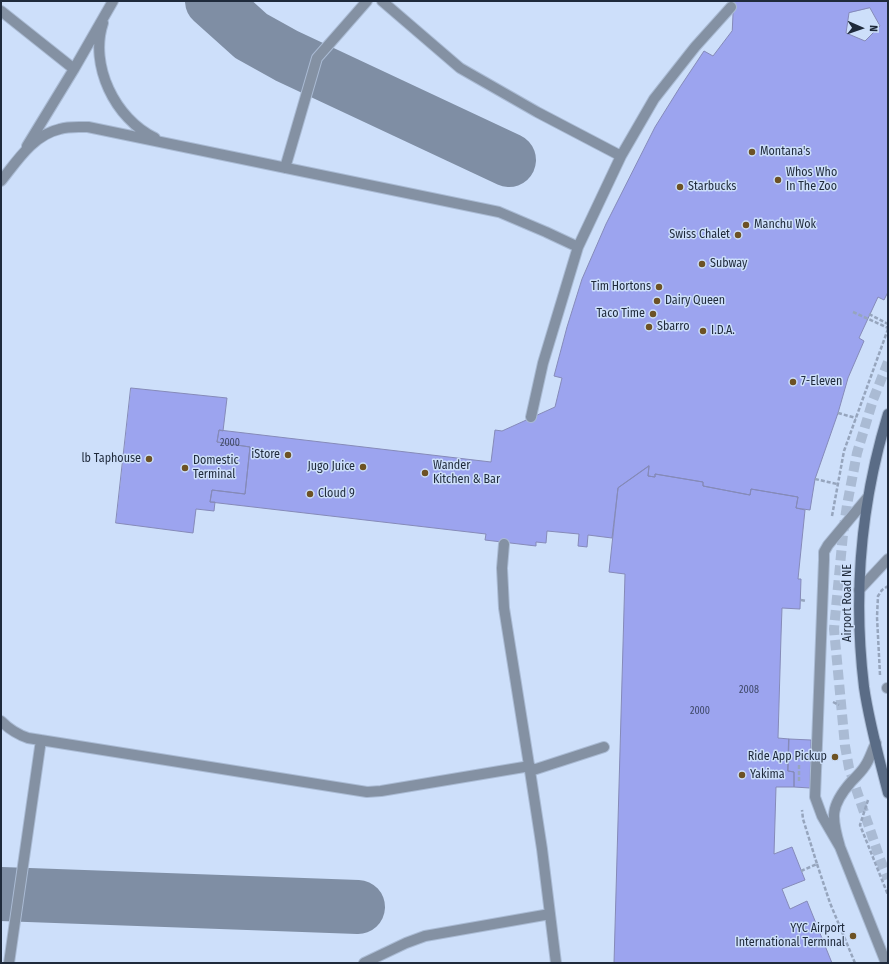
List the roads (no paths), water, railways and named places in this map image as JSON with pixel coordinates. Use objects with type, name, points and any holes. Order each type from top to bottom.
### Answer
[{"type":"main road","name":"Airport Road NE","points":[[888,414],[876,456],[868,497],[862,543],[859,590],[859,625],[864,688],[888,793]]},
{"type":"lane","points":[[285,168],[317,58],[367,1]]},
{"type":"lane","points":[[382,1],[460,68],[537,112],[620,156]]},
{"type":"lane","points":[[110,5],[102,26],[100,54],[105,79],[109,90],[129,120],[151,136],[164,142]]},
{"type":"lane","points":[[20,157],[74,69],[110,5]]},
{"type":"lane","points":[[531,417],[543,363],[578,247],[620,156],[654,99],[695,47],[731,7]]},
{"type":"lane","points":[[1,11],[74,69]]},
{"type":"lane","points":[[1,181],[34,142],[48,133],[59,129],[88,127],[499,212],[578,247]]},
{"type":"lane","points":[[840,847],[822,816],[815,797],[824,552],[828,545],[868,497]]},
{"type":"lane","points":[[504,544],[502,568],[504,608],[542,849],[556,963]]},
{"type":"lane","points":[[859,590],[888,559]]},
{"type":"lane","points":[[1,721],[10,730],[18,735],[41,740],[367,792],[530,768],[604,747]]},
{"type":"lane","points":[[9,963],[41,740]]},
{"type":"lane","points":[[876,743],[866,766],[840,794],[835,804],[834,828],[840,847],[886,963]]},
{"type":"lane","points":[[364,963],[425,936],[550,914]]},
{"type":"tunnel","points":[[888,362],[873,400],[857,453],[843,534],[834,629],[845,746],[849,768],[888,879]]},
{"type":"place","name":"Montana's","points":[[752,152]]},
{"type":"place","name":"Whos Who In The Zoo","points":[[778,180]]},
{"type":"place","name":"Starbucks","points":[[680,187]]},
{"type":"place","name":"Manchu Wok","points":[[746,225]]},
{"type":"place","name":"Swiss Chalet","points":[[738,235]]},
{"type":"place","name":"Subway","points":[[702,264]]},
{"type":"place","name":"Tim Hortons","points":[[659,287]]},
{"type":"place","name":"Dairy Queen","points":[[657,301]]},
{"type":"place","name":"Taco Time","points":[[653,314]]},
{"type":"place","name":"Sbarro","points":[[649,327]]},
{"type":"place","name":"I.D.A.","points":[[703,331]]},
{"type":"place","name":"7-Eleven","points":[[793,382]]},
{"type":"place","name":"iStore","points":[[288,455]]},
{"type":"place","name":"lb Taphouse","points":[[149,459]]},
{"type":"place","name":"Jugo Juice","points":[[363,467]]},
{"type":"place","name":"Domestic Terminal","points":[[185,468]]},
{"type":"place","name":"Wander Kitchen & Bar","points":[[425,473]]},
{"type":"place","name":"Cloud 9","points":[[310,494]]},
{"type":"place","name":"Ride App Pickup","points":[[835,757]]},
{"type":"place","name":"Yakima","points":[[742,775]]},
{"type":"place","name":"YYC Airport International Terminal","points":[[853,936]]}]
